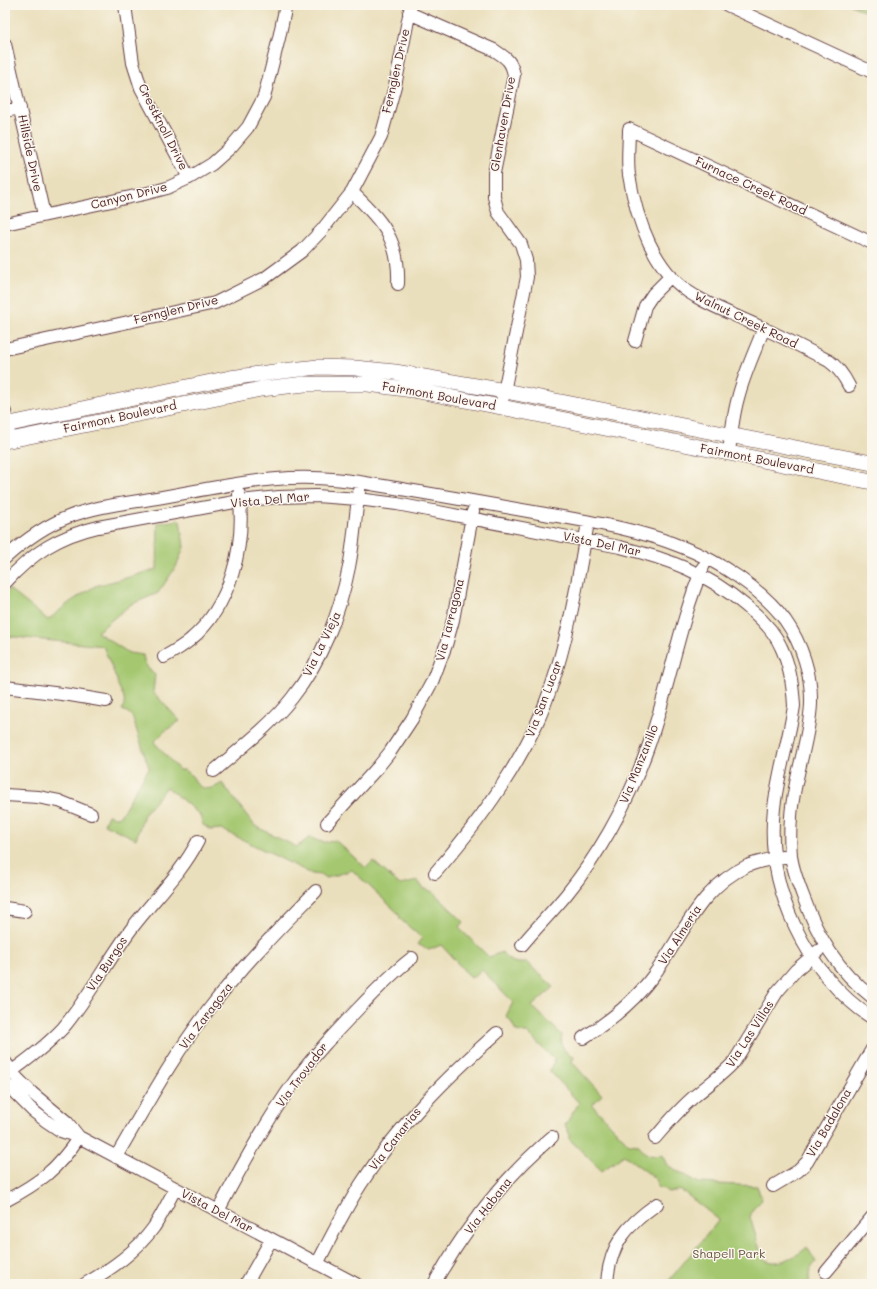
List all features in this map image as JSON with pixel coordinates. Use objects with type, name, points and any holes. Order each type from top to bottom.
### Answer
[{"type":"main road","name":"Fairmont Boulevard","points":[[6,421],[230,378],[318,367],[355,368],[395,372],[505,391],[872,463]]},
{"type":"main road","name":"Fairmont Boulevard","points":[[8,440],[261,389],[305,384],[368,384],[413,390],[501,407],[872,482]]},
{"type":"street","name":"Crestknoll Drive","points":[[125,5],[133,63],[141,88],[189,178]]},
{"type":"street","name":"Canyon Drive","points":[[5,224],[167,188],[189,178],[212,164],[231,147],[248,127],[264,97],[286,5]]},
{"type":"street","points":[[727,5],[872,72]]},
{"type":"street","name":"Fernglen Drive","points":[[5,349],[215,303],[265,278],[302,251],[322,230],[352,192],[381,137],[395,86],[410,9]]},
{"type":"street","name":"Glenhaven Drive","points":[[410,9],[494,50],[512,64],[514,75],[494,173],[494,198],[498,212],[521,244],[526,260],[528,277],[501,407]]},
{"type":"street","name":"Hillside Drive","points":[[5,44],[44,216]]},
{"type":"street","points":[[5,111],[20,108]]},
{"type":"street","name":"Furnace Creek Road","points":[[629,129],[872,243]]},
{"type":"street","name":"Walnut Creek Road","points":[[629,129],[629,174],[640,222],[655,256],[671,276],[695,296],[829,360],[837,366],[849,386]]},
{"type":"street","points":[[352,192],[376,215],[391,238],[399,268],[398,284]]},
{"type":"street","points":[[635,340],[645,306],[653,294],[671,276]]},
{"type":"street","points":[[729,453],[738,397],[764,328]]},
{"type":"street","points":[[6,421],[8,440]]},
{"type":"street","name":"Vista Del Mar","points":[[5,558],[19,545],[36,533],[54,523],[85,511],[238,484],[277,479],[301,478],[324,478],[360,482],[588,522],[654,537],[707,558],[749,586],[769,603],[785,621],[798,644],[807,665],[811,704],[808,731],[793,799],[790,836],[791,856],[797,880],[818,934],[842,967],[872,997]]},
{"type":"street","name":"Via La Vieja","points":[[214,771],[265,727],[292,698],[302,684],[322,649],[338,611],[344,592],[349,566],[360,482]]},
{"type":"street","points":[[164,657],[180,647],[202,628],[224,594],[234,568],[241,525],[238,484]]},
{"type":"street","name":"Vista Del Mar","points":[[5,583],[28,559],[61,538],[80,531],[119,522],[240,501],[296,496],[358,498],[472,518],[654,555],[700,574],[735,596],[769,628],[781,647],[790,672],[794,706],[774,808],[773,831],[775,858],[780,883],[787,907],[801,938],[812,956],[839,990],[852,1003],[872,1018]]},
{"type":"street","name":"Via Tarragona","points":[[327,823],[390,752],[412,719],[432,682],[446,645],[453,620],[475,502]]},
{"type":"street","name":"Via San Lucar","points":[[435,873],[465,838],[493,801],[505,783],[536,724],[551,686],[560,655],[588,522]]},
{"type":"street","name":"Via Manzanillo","points":[[522,945],[566,895],[606,837],[621,809],[648,749],[682,626],[707,558]]},
{"type":"street","points":[[5,687],[70,694],[106,701]]},
{"type":"street","points":[[5,795],[38,797],[59,801],[91,814]]},
{"type":"street","name":"Via Burgos","points":[[7,1070],[47,1043],[63,1028],[116,950],[144,912],[189,858],[198,841]]},
{"type":"street","name":"Via Almeria","points":[[583,1038],[602,1026],[639,994],[667,956],[696,909],[721,881],[748,865],[775,858],[791,856]]},
{"type":"street","name":"Via Zaragoza","points":[[116,1157],[179,1052],[210,1008],[249,961],[316,892]]},
{"type":"street","points":[[5,908],[24,911]]},
{"type":"street","name":"Via Las Villas","points":[[655,1138],[682,1107],[734,1062],[777,992],[788,979],[825,945]]},
{"type":"street","name":"Via Trovador","points":[[218,1211],[268,1123],[295,1081],[331,1037],[401,966],[412,958]]},
{"type":"street","name":"Via Canarias","points":[[317,1264],[361,1184],[387,1146],[460,1066],[497,1033]]},
{"type":"street","name":"Via Badalona","points":[[773,1186],[798,1171],[807,1162],[872,1049]]},
{"type":"street","name":"Vista Del Mar","points":[[7,1070],[67,1122],[79,1137]]},
{"type":"street","name":"Vista Del Mar","points":[[5,1083],[33,1111],[62,1132],[79,1137],[356,1284]]},
{"type":"street","points":[[5,1201],[43,1179],[64,1158],[79,1137]]},
{"type":"street","name":"Via Habana","points":[[434,1284],[465,1234],[497,1191],[530,1156],[552,1137]]},
{"type":"street","points":[[85,1284],[115,1265],[136,1247],[154,1226],[175,1189]]},
{"type":"street","points":[[607,1284],[615,1249],[622,1236],[631,1224],[657,1204]]},
{"type":"street","points":[[826,1272],[872,1217]]},
{"type":"street","points":[[246,1284],[271,1240]]},
{"type":"green space","points":[[851,5],[872,5],[872,15]]},
{"type":"green space","name":"Shapell Park","points":[[180,520],[184,547],[176,567],[158,593],[130,605],[97,632],[129,653],[143,655],[144,661],[150,671],[155,675],[153,692],[180,721],[165,731],[154,742],[179,770],[184,770],[191,775],[195,782],[201,787],[212,788],[222,783],[255,826],[297,847],[310,837],[322,842],[335,840],[366,868],[373,861],[400,885],[418,881],[423,888],[433,892],[464,922],[459,928],[489,957],[502,952],[512,962],[526,962],[554,987],[532,1006],[562,1035],[562,1045],[565,1051],[574,1057],[572,1062],[602,1095],[592,1105],[629,1144],[639,1145],[643,1151],[655,1156],[662,1155],[667,1165],[699,1183],[757,1186],[762,1200],[753,1209],[750,1217],[762,1257],[772,1262],[778,1262],[791,1258],[807,1247],[816,1262],[810,1272],[810,1284],[666,1284],[719,1220],[685,1193],[679,1190],[669,1193],[664,1189],[657,1187],[656,1179],[624,1155],[602,1171],[569,1139],[569,1133],[565,1125],[579,1103],[549,1070],[555,1060],[527,1033],[516,1031],[511,1021],[506,1016],[513,1002],[482,970],[471,978],[441,945],[429,950],[417,944],[422,938],[400,919],[399,914],[352,870],[327,878],[321,875],[312,874],[221,829],[211,830],[203,825],[200,815],[167,787],[144,814],[136,839],[104,824],[108,815],[115,817],[120,816],[149,768],[132,716],[122,710],[124,698],[103,646],[5,636],[5,595],[9,589],[48,620],[70,602],[95,586],[157,569],[158,523]]}]
